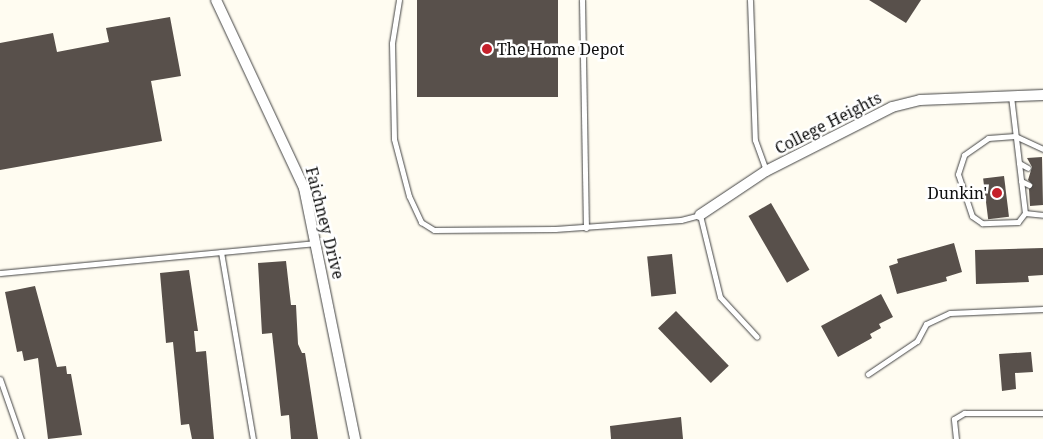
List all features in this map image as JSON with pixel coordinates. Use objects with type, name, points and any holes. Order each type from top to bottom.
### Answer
[{"type":"street","name":"Faichney Drive","points":[[216,0],[292,156],[304,188],[317,243],[355,439]]},
{"type":"street","name":"College Heights","points":[[700,214],[766,171],[892,106],[920,100],[1043,94]]},
{"type":"lane","points":[[399,0],[392,43],[394,139],[409,196],[421,222],[434,230],[586,228],[681,220],[700,214],[720,297],[758,337]]},
{"type":"lane","points":[[582,0],[586,228]]},
{"type":"lane","points":[[750,0],[754,140],[766,171]]},
{"type":"lane","points":[[1010,96],[1026,213]]},
{"type":"lane","points":[[1026,213],[1018,222],[982,223],[972,216],[958,174],[964,154],[988,138],[1016,136],[1043,149]]},
{"type":"lane","points":[[1019,163],[1028,168]]},
{"type":"lane","points":[[1021,180],[1029,185]]},
{"type":"lane","points":[[1026,213],[1043,215]]},
{"type":"lane","points":[[0,273],[317,243]]},
{"type":"lane","points":[[221,252],[253,439]]},
{"type":"lane","points":[[868,374],[917,342],[926,324],[950,313],[1043,309]]},
{"type":"lane","points":[[0,380],[21,439]]},
{"type":"lane","points":[[956,439],[954,418],[964,413],[1043,413]]},
{"type":"building","name":"The Home Depot","points":[[417,0],[558,0],[558,97],[417,97]]},
{"type":"building","points":[[869,0],[921,0],[906,23]]},
{"type":"building","points":[[170,17],[181,76],[151,81],[162,141],[0,170],[0,43],[53,33],[57,52],[109,42],[106,28]]},
{"type":"building","points":[[1042,157],[1043,205],[1030,206],[1029,189],[1033,185],[1028,180],[1032,167],[1027,158]]},
{"type":"building","points":[[1004,176],[1009,217],[988,219],[983,179]]},
{"type":"building","points":[[771,203],[810,270],[787,283],[748,216]]},
{"type":"building","points":[[954,243],[962,272],[946,277],[947,281],[897,294],[889,266],[898,263],[897,259]]},
{"type":"building","points":[[1043,248],[1043,275],[1028,276],[1029,282],[976,284],[975,250]]},
{"type":"building","points":[[672,254],[676,294],[651,296],[647,257]]},
{"type":"building","points":[[286,261],[291,305],[296,305],[298,344],[302,353],[305,353],[318,439],[291,439],[289,415],[281,416],[272,333],[262,334],[258,263]]},
{"type":"building","points":[[189,270],[198,331],[194,331],[196,352],[206,351],[214,439],[192,439],[189,424],[181,425],[173,342],[166,343],[160,273]]},
{"type":"building","points":[[35,286],[57,367],[66,366],[67,374],[71,374],[82,435],[48,439],[38,358],[24,361],[22,351],[17,352],[5,292]]},
{"type":"building","points":[[881,294],[893,317],[879,324],[881,328],[870,334],[872,338],[838,357],[821,326]]},
{"type":"building","points":[[676,311],[729,366],[711,383],[658,328]]},
{"type":"building","points":[[1031,352],[1033,372],[1015,373],[1016,389],[1002,391],[999,354]]},
{"type":"building","points":[[681,417],[683,439],[611,439],[610,426]]},
{"type":"place","name":"The Home Depot","points":[[487,49]]},
{"type":"place","name":"Dunkin'","points":[[997,193]]}]
